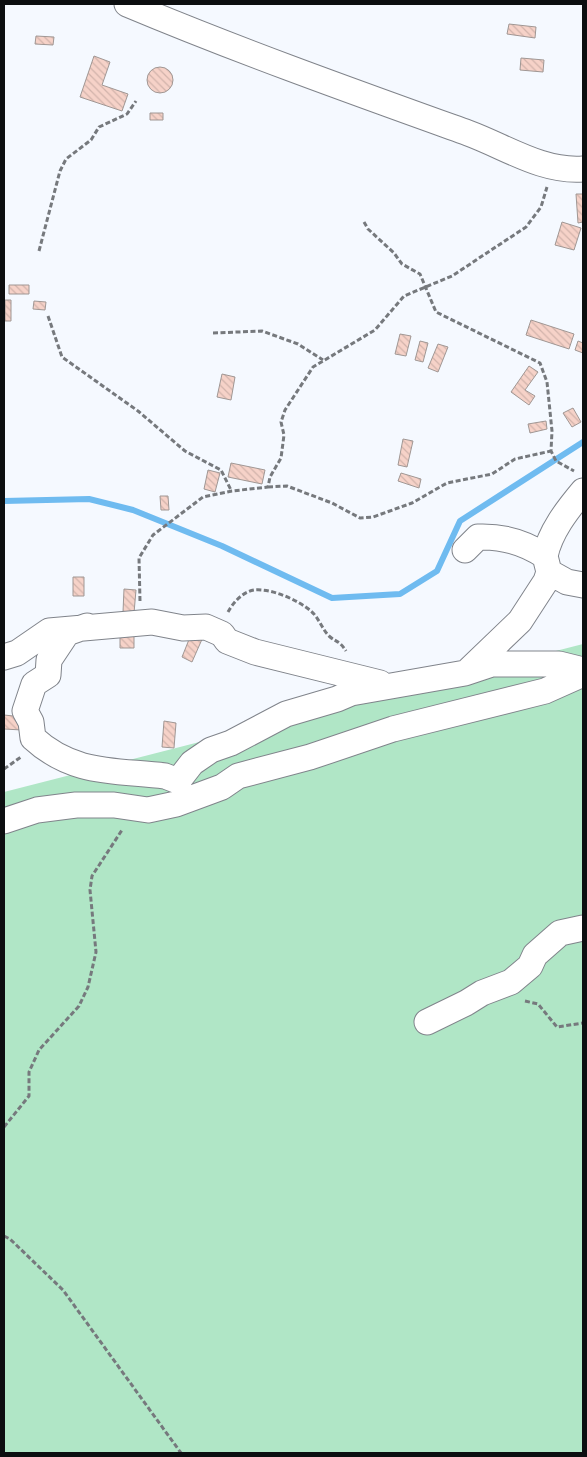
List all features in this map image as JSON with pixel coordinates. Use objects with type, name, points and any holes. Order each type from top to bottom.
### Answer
[{"type":"street","points":[[127,4],[272,63],[477,136],[528,159],[556,168],[583,169]]},
{"type":"street","points":[[466,673],[520,621],[546,581],[547,546],[554,537],[558,523],[580,482]]},
{"type":"street","points":[[466,550],[478,537],[496,536],[530,546],[567,582],[583,585]]},
{"type":"street","points":[[4,657],[17,653],[49,631],[87,626],[104,627],[152,622],[182,628],[206,627],[222,634],[227,641],[255,652],[392,686]]},
{"type":"street","points":[[87,626],[67,633],[49,660],[48,675],[34,684],[25,711],[31,722],[33,738],[60,758],[84,768],[165,776],[178,781]]},
{"type":"street","points":[[178,781],[192,763],[211,750],[231,744],[286,714],[337,700],[351,693],[466,673],[492,664],[559,664],[583,670]]},
{"type":"street","points":[[4,821],[37,810],[142,793],[178,781],[238,776],[310,757],[393,729],[545,691],[583,674]]},
{"type":"street","points":[[76,805],[114,806],[148,810],[196,798],[222,787],[238,776]]},
{"type":"street","points":[[427,1022],[482,993],[511,982],[530,966],[535,955],[560,934],[583,928]]},
{"type":"path","points":[[39,251],[60,171],[66,159],[91,140],[99,127],[127,114],[136,101]]},
{"type":"path","points":[[268,487],[270,477],[282,458],[284,435],[282,422],[285,410],[314,367],[375,330],[404,296],[424,286],[452,276],[526,227],[541,208],[556,168]]},
{"type":"path","points":[[364,222],[368,229],[394,253],[402,264],[420,274],[436,312],[540,363],[547,382],[552,432],[551,451],[556,460],[580,482]]},
{"type":"path","points":[[48,316],[62,357],[138,411],[185,451],[221,470],[232,491]]},
{"type":"path","points":[[213,333],[262,331],[298,344],[324,360]]},
{"type":"path","points":[[140,622],[139,558],[153,535],[203,497],[232,491],[287,486],[332,503],[360,518],[373,517],[412,504],[447,483],[492,474],[515,460],[551,451]]},
{"type":"path","points":[[222,634],[228,610],[242,594],[254,590],[277,594],[301,604],[312,612],[330,636],[340,641],[353,662],[357,678]]},
{"type":"path","points":[[4,1127],[29,1096],[29,1072],[39,1050],[79,1006],[88,987],[96,952],[90,890],[92,876],[117,835],[134,818],[148,810]]},
{"type":"path","points":[[511,982],[525,1001],[538,1004],[557,1027],[583,1023]]},
{"type":"path","points":[[4,1236],[10,1239],[62,1290],[181,1453]]},
{"type":"green space","points":[[583,644],[583,1453],[4,1453],[4,792]]},
{"type":"building","points":[[509,24],[536,27],[535,38],[507,34]]},
{"type":"building","points":[[36,36],[54,37],[53,45],[35,44]]},
{"type":"building","points":[[94,56],[110,62],[102,85],[128,94],[122,111],[80,97]]},
{"type":"building","points":[[521,58],[544,60],[543,72],[520,70]]},
{"type":"building","points":[[160,67],[169,71],[173,80],[169,89],[160,93],[151,89],[147,80],[151,71]]},
{"type":"building","points":[[150,113],[163,113],[163,120],[150,120]]},
{"type":"building","points":[[576,194],[583,194],[583,222],[578,223]]},
{"type":"building","points":[[562,222],[581,228],[574,250],[555,245]]},
{"type":"building","points":[[9,285],[29,285],[29,294],[9,294]]},
{"type":"building","points":[[5,300],[11,300],[11,321],[5,321]]},
{"type":"building","points":[[34,301],[46,302],[45,310],[33,309]]},
{"type":"building","points":[[531,320],[574,334],[569,349],[526,335]]},
{"type":"building","points":[[400,334],[411,336],[406,356],[395,354]]},
{"type":"building","points":[[420,341],[428,343],[423,362],[415,360]]},
{"type":"building","points":[[578,341],[583,343],[583,353],[575,350]]},
{"type":"building","points":[[438,344],[448,347],[438,372],[428,368]]},
{"type":"building","points":[[529,366],[538,372],[525,390],[535,396],[529,405],[511,392]]},
{"type":"building","points":[[222,374],[235,377],[231,400],[217,397]]},
{"type":"building","points":[[573,408],[581,422],[572,427],[563,413]]},
{"type":"building","points":[[546,421],[547,429],[530,433],[528,424]]},
{"type":"building","points":[[403,439],[413,441],[407,467],[398,465]]},
{"type":"building","points":[[231,463],[265,470],[262,484],[228,477]]},
{"type":"building","points":[[208,470],[220,473],[215,492],[204,489]]},
{"type":"building","points":[[401,473],[421,479],[419,488],[398,481]]},
{"type":"building","points":[[160,496],[168,496],[169,510],[161,510]]},
{"type":"building","points":[[73,577],[84,577],[84,596],[73,596]]},
{"type":"building","points":[[124,589],[136,590],[134,613],[123,612]]},
{"type":"building","points":[[120,626],[134,626],[134,648],[120,648]]},
{"type":"building","points":[[192,632],[203,637],[192,662],[182,657]]},
{"type":"building","points":[[4,715],[23,717],[22,730],[4,729]]},
{"type":"building","points":[[164,721],[176,723],[174,748],[162,747]]},
{"type":"waterway","points":[[4,501],[89,499],[133,510],[222,546],[332,598],[400,594],[437,571],[460,521],[583,442]]}]
